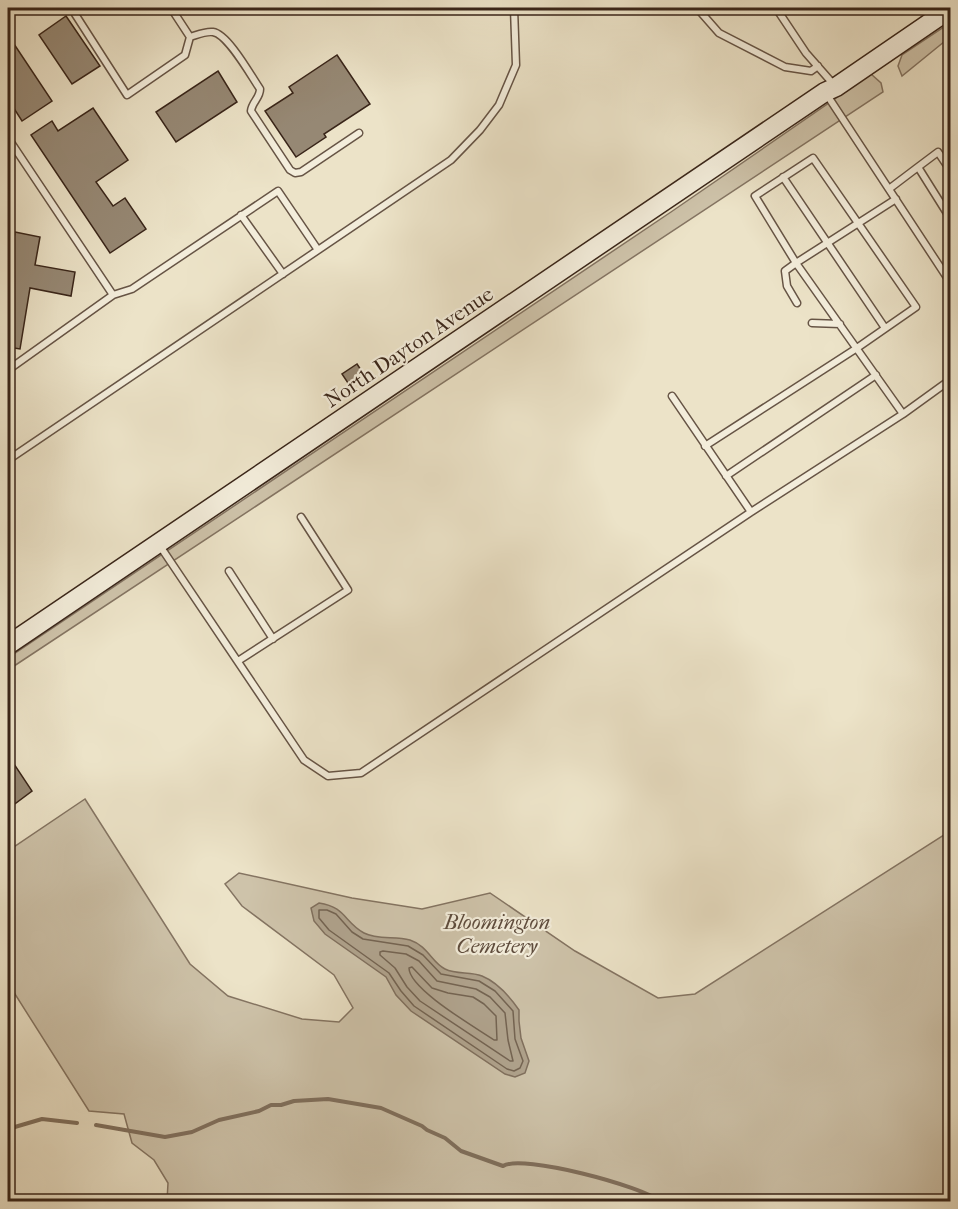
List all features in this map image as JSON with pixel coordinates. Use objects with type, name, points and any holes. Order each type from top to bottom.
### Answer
[{"type":"main road","name":"North Dayton Avenue","points":[[8,645],[951,9]]},
{"type":"lane","points":[[84,8],[75,14],[128,95],[185,55],[190,37],[171,8]]},
{"type":"lane","points":[[8,460],[451,160],[480,130],[499,105],[516,65],[514,8]]},
{"type":"lane","points":[[696,8],[719,33],[785,67],[811,71],[818,66]]},
{"type":"lane","points":[[776,8],[806,53],[818,66],[889,189],[951,282]]},
{"type":"lane","points":[[190,37],[209,31],[215,32],[228,43],[260,89],[260,94],[251,105],[250,111],[290,170],[295,173],[301,172],[359,133]]},
{"type":"lane","points":[[8,138],[113,295]]},
{"type":"lane","points":[[889,189],[938,152],[951,170]]},
{"type":"lane","points":[[705,446],[857,348],[916,306],[813,158],[755,196],[796,263],[840,324],[857,348],[876,375],[903,414]]},
{"type":"lane","points":[[918,167],[951,218]]},
{"type":"lane","points":[[783,177],[885,328]]},
{"type":"lane","points":[[8,370],[113,295],[132,290],[278,191],[318,250]]},
{"type":"lane","points":[[798,303],[787,286],[784,271],[896,199]]},
{"type":"lane","points":[[241,215],[283,274]]},
{"type":"lane","points":[[812,323],[840,324]]},
{"type":"lane","points":[[726,476],[876,375]]},
{"type":"lane","points":[[158,544],[304,760],[328,776],[361,773],[951,380]]},
{"type":"lane","points":[[672,396],[751,512]]},
{"type":"lane","points":[[238,662],[348,590],[301,517]]},
{"type":"lane","points":[[229,571],[273,639]]},
{"type":"green space","points":[[950,23],[950,37],[902,76],[898,66],[902,55]]},
{"type":"green space","points":[[871,74],[881,83],[883,92],[8,670],[8,658],[671,212]]},
{"type":"green space","name":"Bloomington Cemetery","points":[[85,799],[190,964],[228,996],[302,1019],[339,1022],[353,1008],[334,975],[242,906],[225,884],[239,873],[352,898],[422,909],[490,893],[575,951],[658,998],[695,994],[950,831],[950,1201],[167,1201],[168,1183],[154,1160],[132,1143],[124,1114],[89,1111],[8,983],[8,851]]},
{"type":"water","points":[[319,903],[340,911],[364,933],[410,940],[421,946],[445,969],[477,975],[498,986],[519,1010],[521,1038],[529,1061],[525,1073],[515,1077],[505,1074],[411,1011],[396,995],[386,977],[325,934],[314,921],[311,908]]},
{"type":"building","points":[[66,16],[100,66],[72,84],[39,35]]},
{"type":"building","points":[[8,35],[52,101],[22,121],[8,99]]},
{"type":"building","points":[[337,55],[370,104],[324,134],[326,137],[296,157],[265,111],[293,93],[289,87]]},
{"type":"building","points":[[218,71],[237,102],[176,142],[156,112]]},
{"type":"building","points":[[93,108],[128,160],[96,182],[113,206],[125,198],[146,229],[110,253],[31,135],[52,121],[58,131]]},
{"type":"building","points":[[15,232],[40,237],[35,265],[75,272],[71,296],[30,288],[20,349],[8,347],[8,249],[12,250]]},
{"type":"building","points":[[357,364],[363,373],[348,383],[342,374]]},
{"type":"building","points":[[8,755],[32,791],[8,809]]},
{"type":"waterway","points":[[96,1125],[165,1137],[192,1132],[219,1120],[259,1111],[271,1105],[328,1099],[381,1108],[445,1138],[461,1151],[503,1166],[515,1163],[557,1168],[608,1180],[650,1195],[661,1202]]},
{"type":"waterway","points":[[8,1129],[42,1119],[77,1123]]}]
